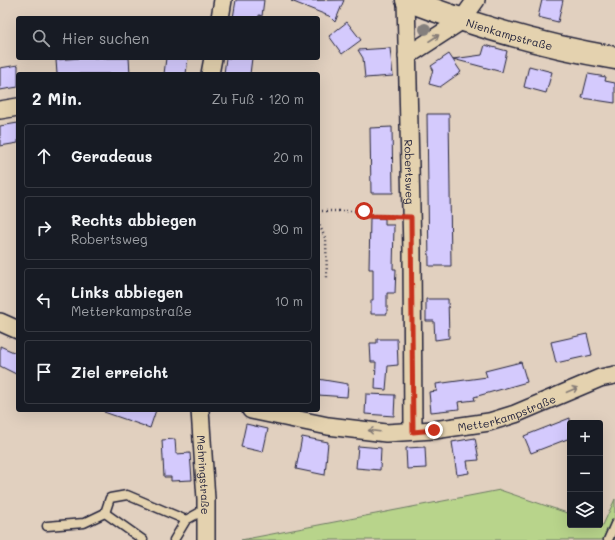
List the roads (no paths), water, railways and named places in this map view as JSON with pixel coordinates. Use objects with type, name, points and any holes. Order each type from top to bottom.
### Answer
[{"type":"street","points":[[220,16],[223,0]]},
{"type":"street","name":"Nienkampstraße","points":[[406,0],[461,21],[565,49],[615,58]]},
{"type":"street","name":"Robertsweg","points":[[406,0],[411,217],[413,432]]},
{"type":"street","points":[[407,56],[461,21],[476,0]]},
{"type":"street","points":[[210,72],[213,60]]},
{"type":"street","points":[[0,110],[16,107]]},
{"type":"street","points":[[0,322],[16,329]]},
{"type":"street","name":"Metterkampstraße","points":[[261,412],[328,426],[386,433],[413,432],[489,422],[515,414],[600,378],[615,375]]},
{"type":"street","name":"Mehringstraße","points":[[200,412],[206,509],[206,540]]},
{"type":"lane","points":[[106,513],[110,498],[127,495],[186,520]]},
{"type":"lane","points":[[174,540],[186,520],[206,509]]},
{"type":"lane","points":[[47,526],[84,523],[106,513]]},
{"type":"lane","points":[[106,513],[142,540]]},
{"type":"lane","points":[[608,540],[615,524]]}]
